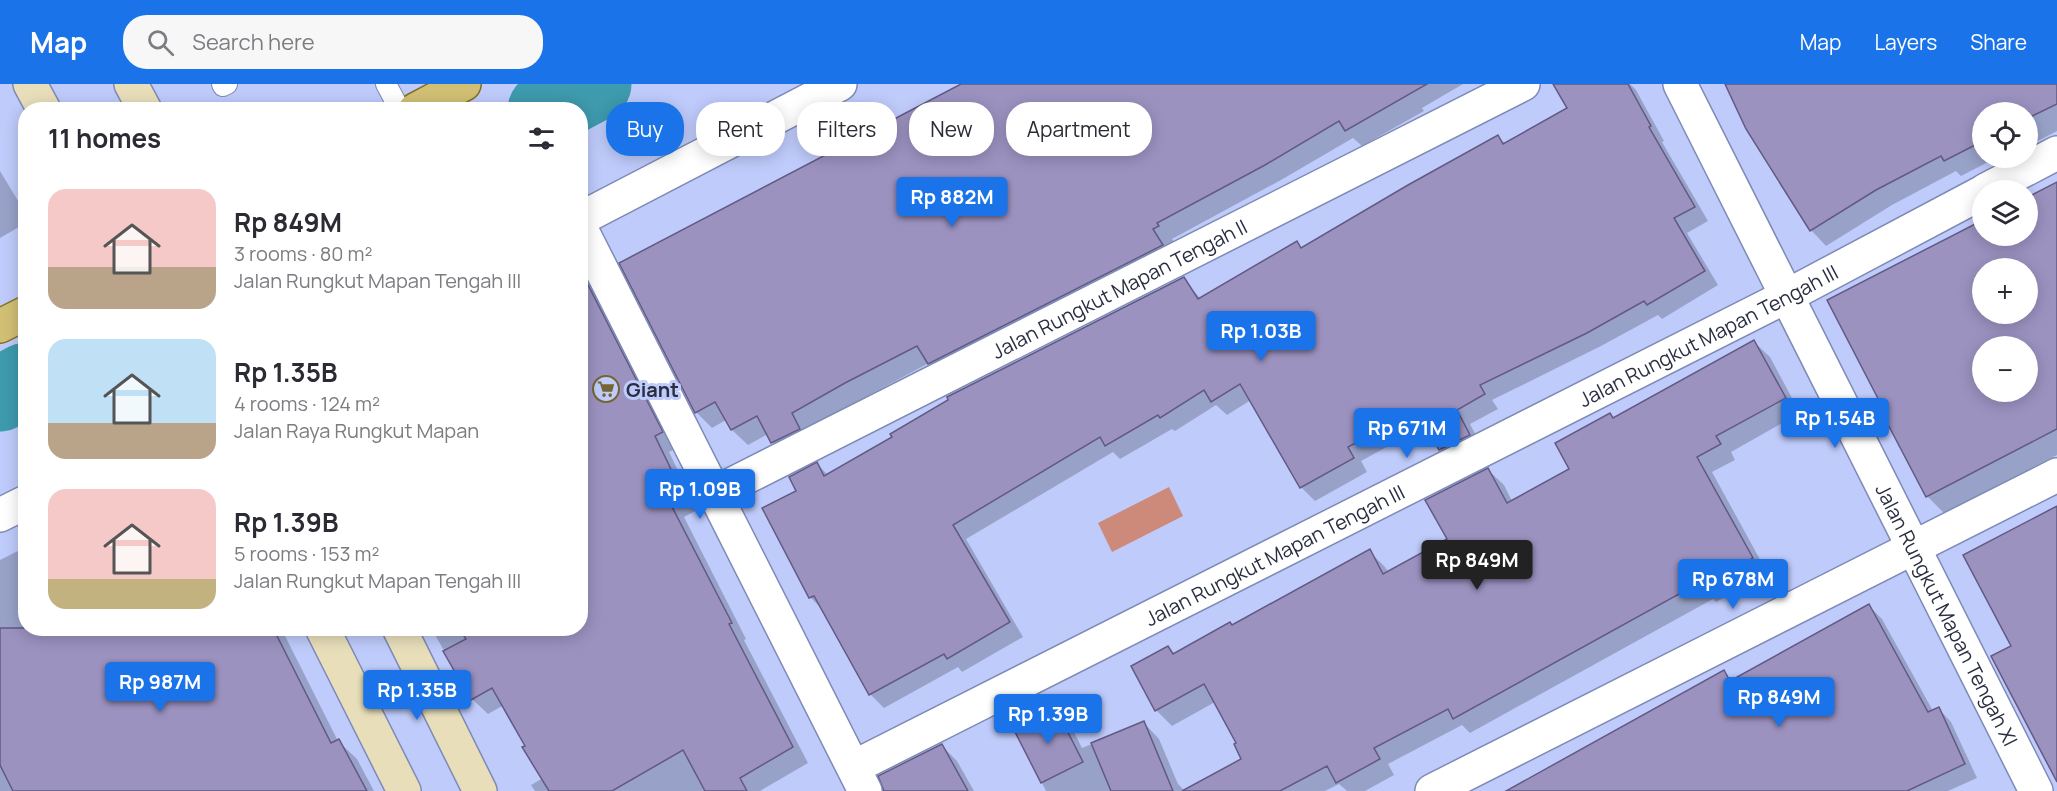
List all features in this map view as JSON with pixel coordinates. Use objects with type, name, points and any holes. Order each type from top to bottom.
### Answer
[{"type":"main road","points":[[430,102],[465,84]]},
{"type":"main road","points":[[0,326],[18,317]]},
{"type":"street","points":[[30,84],[40,102]]},
{"type":"street","points":[[131,84],[141,102]]},
{"type":"street","points":[[588,215],[840,84]]},
{"type":"street","name":"Jalan Rungkut Mapan Tengah II","points":[[715,493],[1523,84]]},
{"type":"street","name":"Jalan Rungkut Mapan Tengah XI","points":[[1680,84],[2038,791]]},
{"type":"street","name":"Jalan Rungkut Mapan Tengah III","points":[[2005,180],[2057,153]]},
{"type":"street","name":"Jalan Rungkut Mapan Tengah III","points":[[859,779],[1972,197]]},
{"type":"street","points":[[588,243],[859,779]]},
{"type":"street","points":[[1432,791],[2057,476]]},
{"type":"street","points":[[0,515],[18,506]]},
{"type":"street","points":[[326,636],[404,791]]},
{"type":"street","points":[[403,636],[480,791]]},
{"type":"street","points":[[2038,791],[2057,782]]},
{"type":"lane","points":[[222,84],[223,86],[227,84]]},
{"type":"lane","points":[[386,84],[396,102]]},
{"type":"shaded area","points":[[1169,487],[1183,516],[1112,552],[1098,523]]},
{"type":"building","points":[[961,84],[1427,84],[1345,131],[1339,121],[1265,165],[1157,223],[1159,226],[1153,229],[1163,245],[928,364],[917,346],[845,383],[792,413],[800,429],[771,443],[757,416],[731,430],[715,402],[695,413],[619,263],[823,156],[897,156],[897,117],[909,111],[909,156],[994,156],[994,102],[927,102]]},
{"type":"building","points":[[1553,84],[1628,84],[1651,126],[1649,127],[1695,207],[1674,218],[1705,271],[1647,305],[1644,301],[1587,333],[1480,385],[1485,394],[1457,410],[1470,435],[1439,450],[1417,410],[1348,447],[1354,458],[1300,488],[1240,384],[1211,402],[1204,390],[1160,418],[1158,415],[1105,446],[1100,437],[953,525],[1010,622],[947,659],[944,654],[869,695],[814,596],[809,598],[762,508],[796,491],[789,477],[817,462],[824,476],[892,437],[890,434],[948,400],[947,397],[1184,277],[1198,299],[1297,241],[1301,248],[1498,135],[1503,144],[1567,108]]},
{"type":"building","points":[[1725,84],[2057,84],[2057,104],[2038,113],[2038,102],[1972,102],[1972,147],[1944,161],[1941,156],[1876,190],[1810,231],[1746,129]]},
{"type":"building","points":[[2057,182],[2057,429],[1926,497],[1827,300],[1972,226],[1972,246],[2038,246],[2038,192]]},
{"type":"building","points":[[588,285],[663,432],[655,436],[683,494],[669,501],[793,747],[740,778],[747,791],[705,791],[683,750],[612,791],[549,791],[522,747],[525,746],[492,688],[471,700],[443,651],[466,639],[464,636],[588,636]]},
{"type":"building","points":[[1754,340],[1786,398],[1716,436],[1721,444],[1697,457],[1753,558],[1699,588],[1697,584],[1453,719],[1448,709],[1374,748],[1380,759],[1336,783],[1327,766],[1280,791],[1182,791],[1241,759],[1234,744],[1236,743],[1204,684],[1155,711],[1131,666],[1168,646],[1173,654],[1230,622],[1232,625],[1370,549],[1383,574],[1447,539],[1425,500],[1488,468],[1507,503],[1569,469],[1555,443],[1610,413],[1613,418]]},
{"type":"building","points":[[2057,506],[2057,782],[1991,656],[2011,646],[1963,555]]},
{"type":"building","points":[[1869,604],[1928,712],[1939,707],[1965,764],[1907,791],[1506,791],[1724,670],[1730,681]]},
{"type":"building","points":[[0,628],[18,628],[18,636],[277,636],[331,743],[339,739],[367,791],[13,791],[0,765]]},
{"type":"building","points":[[1055,707],[1083,762],[1041,783],[1013,728]]},
{"type":"building","points":[[1144,721],[1173,791],[1111,791],[1091,743]]},
{"type":"building","points":[[942,744],[968,791],[884,791],[878,776]]},
{"type":"waterway","points":[[560,102],[594,84]]},
{"type":"waterway","points":[[0,394],[18,384]]},
{"type":"place","name":"Giant","points":[[606,389]]}]
